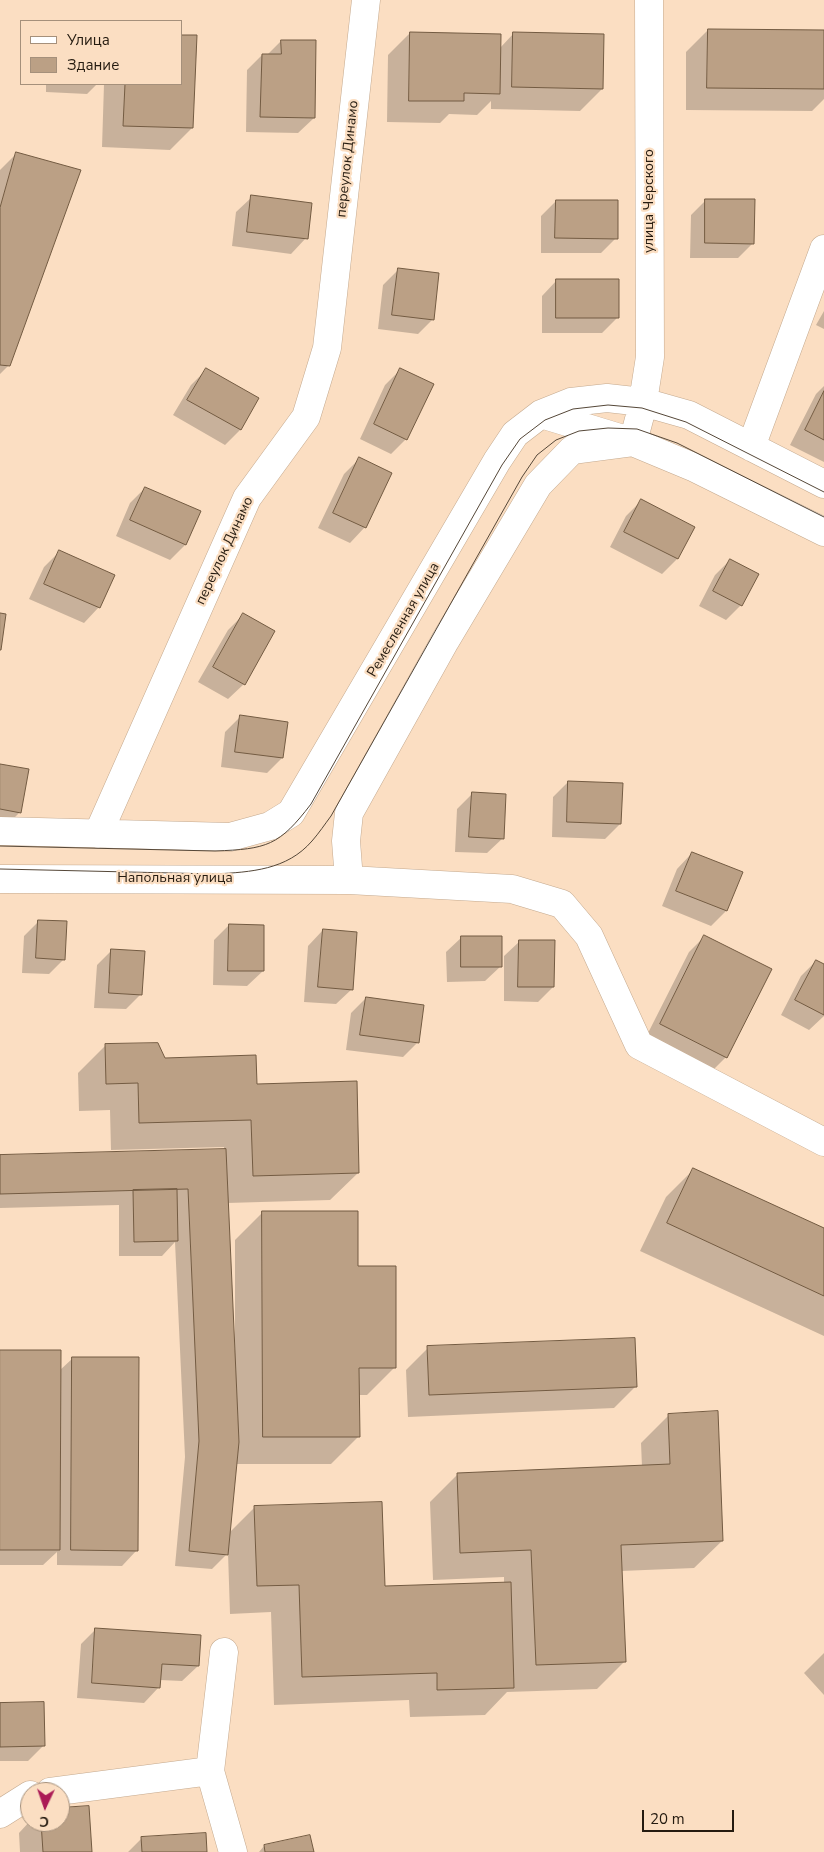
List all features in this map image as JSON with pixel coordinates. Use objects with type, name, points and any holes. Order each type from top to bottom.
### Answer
[{"type":"street","name":"переулок Динамо","points":[[98,834],[247,498],[306,417],[327,348],[366,0]]},
{"type":"street","name":"улица Черского","points":[[634,442],[650,357],[649,0]]},
{"type":"street","points":[[751,447],[824,250]]},
{"type":"street","name":"Ремесленная улица","points":[[98,834],[230,837],[270,826],[291,812],[497,461],[515,434],[541,414],[571,402],[608,398],[643,402],[689,415],[824,484]]},
{"type":"street","points":[[541,414],[634,442],[693,467],[824,532]]},
{"type":"street","points":[[350,880],[346,841],[349,812],[445,641],[538,485],[572,450],[634,442]]},
{"type":"street","points":[[0,831],[98,834]]},
{"type":"street","name":"Напольная улица","points":[[0,879],[350,880],[512,889],[562,904],[589,936],[639,1045],[824,1142]]},
{"type":"street","points":[[224,1652],[210,1771],[233,1852]]},
{"type":"street","points":[[70,1789],[210,1771]]},
{"type":"street","points":[[0,1814],[20,1801]]},
{"type":"building","points":[[708,29],[824,30],[824,89],[707,88]]},
{"type":"building","points":[[410,32],[501,34],[500,94],[464,93],[464,101],[409,101]]},
{"type":"building","points":[[513,32],[604,34],[603,89],[512,87]]},
{"type":"building","points":[[182,35],[197,35],[193,128],[123,126],[125,85],[182,85]]},
{"type":"building","points":[[281,40],[316,40],[315,118],[260,117],[262,54],[281,54]]},
{"type":"building","points":[[16,152],[81,170],[10,366],[0,365],[0,208]]},
{"type":"building","points":[[251,195],[312,203],[308,239],[247,232]]},
{"type":"building","points":[[705,199],[755,199],[754,244],[705,243]]},
{"type":"building","points":[[556,200],[618,200],[618,239],[555,238]]},
{"type":"building","points":[[398,268],[439,273],[434,320],[392,315]]},
{"type":"building","points":[[556,279],[619,279],[619,318],[556,318]]},
{"type":"building","points":[[206,368],[259,398],[241,430],[187,400]]},
{"type":"building","points":[[400,368],[434,384],[407,440],[374,424]]},
{"type":"building","points":[[824,391],[824,440],[805,430]]},
{"type":"building","points":[[359,457],[392,473],[366,528],[333,513]]},
{"type":"building","points":[[145,487],[201,511],[186,545],[130,520]]},
{"type":"building","points":[[641,499],[695,527],[678,559],[624,532]]},
{"type":"building","points":[[59,550],[115,575],[100,608],[44,584]]},
{"type":"building","points":[[730,559],[759,574],[742,606],[713,591]]},
{"type":"building","points":[[0,613],[6,614],[1,650],[0,650]]},
{"type":"building","points":[[243,613],[275,631],[245,685],[213,667]]},
{"type":"building","points":[[240,715],[288,722],[283,758],[235,752]]},
{"type":"building","points":[[0,764],[29,769],[21,813],[0,809]]},
{"type":"building","points":[[568,781],[623,783],[621,824],[567,822]]},
{"type":"building","points":[[472,792],[506,794],[504,839],[469,837]]},
{"type":"building","points":[[692,852],[743,872],[727,911],[676,891]]},
{"type":"building","points":[[38,920],[67,921],[65,960],[36,958]]},
{"type":"building","points":[[229,924],[264,925],[264,971],[228,971]]},
{"type":"building","points":[[323,929],[357,932],[353,990],[318,987]]},
{"type":"building","points":[[704,935],[772,969],[727,1058],[660,1024]]},
{"type":"building","points":[[461,936],[502,936],[502,967],[461,967]]},
{"type":"building","points":[[519,940],[555,940],[554,987],[518,987]]},
{"type":"building","points":[[111,949],[145,951],[142,995],[109,993]]},
{"type":"building","points":[[816,960],[824,964],[824,1015],[795,1000]]},
{"type":"building","points":[[366,997],[424,1005],[419,1043],[360,1035]]},
{"type":"building","points":[[158,1043],[165,1058],[256,1055],[257,1084],[357,1081],[359,1173],[253,1176],[251,1120],[139,1123],[138,1083],[106,1084],[105,1044]]},
{"type":"building","points":[[226,1149],[239,1442],[228,1555],[189,1551],[199,1441],[188,1189],[0,1194],[0,1155]]},
{"type":"building","points":[[693,1168],[824,1228],[824,1296],[667,1223]]},
{"type":"building","points":[[177,1189],[178,1241],[134,1242],[133,1190]]},
{"type":"building","points":[[262,1211],[358,1211],[358,1266],[396,1266],[396,1368],[359,1368],[360,1437],[263,1437]]},
{"type":"building","points":[[635,1338],[637,1387],[429,1395],[427,1346]]},
{"type":"building","points":[[0,1350],[61,1350],[60,1550],[0,1550]]},
{"type":"building","points":[[72,1357],[139,1357],[138,1551],[71,1550]]},
{"type":"building","points":[[718,1411],[723,1541],[621,1545],[626,1662],[536,1665],[531,1550],[460,1553],[457,1473],[670,1464],[668,1414]]},
{"type":"building","points":[[382,1502],[385,1586],[511,1582],[514,1688],[437,1690],[437,1673],[302,1677],[299,1585],[257,1586],[254,1506]]},
{"type":"building","points":[[95,1628],[201,1635],[199,1666],[162,1664],[160,1688],[92,1683]]},
{"type":"building","points":[[44,1702],[45,1746],[0,1747],[0,1703]]},
{"type":"building","points":[[89,1806],[92,1852],[43,1852],[42,1832],[70,1832],[70,1807]]},
{"type":"building","points":[[206,1833],[207,1852],[142,1852],[141,1837]]},
{"type":"building","points":[[310,1835],[314,1852],[265,1852],[264,1845]]},
{"type":"tram line","points":[[0,846],[215,851],[247,849],[260,846],[280,837],[290,829],[311,804],[502,465],[520,439],[545,420],[573,409],[608,405],[642,408],[686,422],[824,492]]},
{"type":"tram line","points":[[0,869],[215,874],[268,868],[280,864],[302,851],[315,838],[331,816],[522,477],[537,455],[556,440],[579,431],[608,428],[637,429],[677,443],[824,517]]}]
